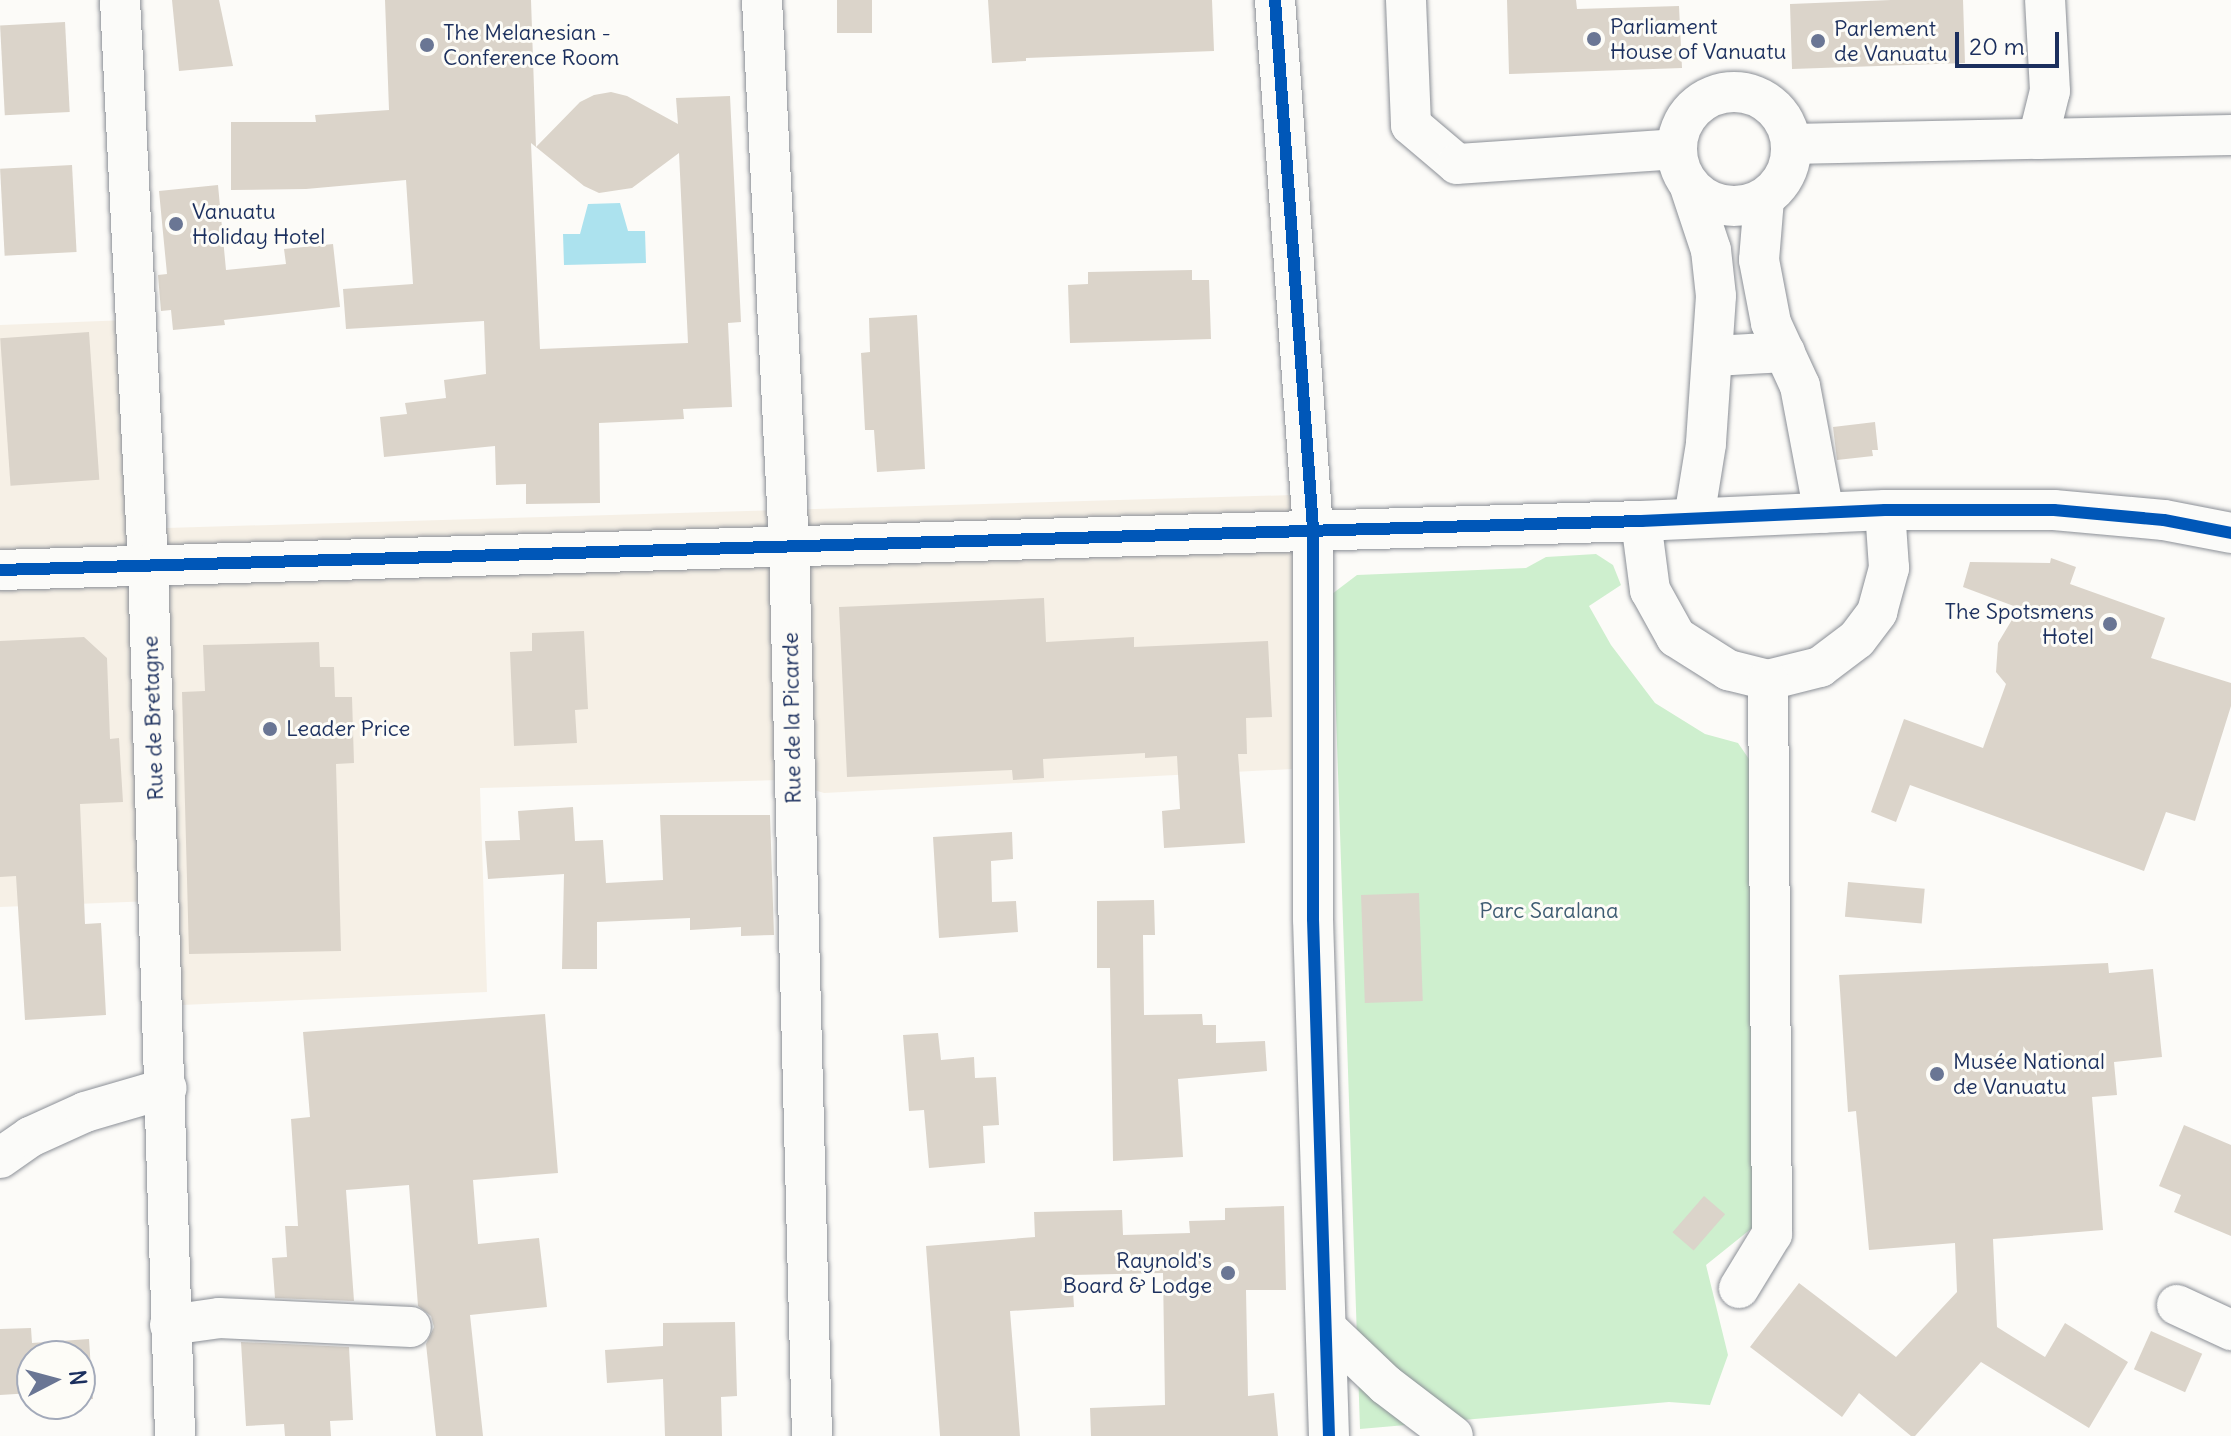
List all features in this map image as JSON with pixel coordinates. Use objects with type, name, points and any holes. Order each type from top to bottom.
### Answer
[{"type":"street","name":"Rue de Bretagne","points":[[120,0],[148,565],[167,1088],[170,1325],[175,1436]]},
{"type":"street","name":"Rue de la Picarde","points":[[762,0],[789,546],[812,1436]]},
{"type":"street","points":[[1275,0],[1313,529],[1313,919],[1329,1436]]},
{"type":"street","points":[[1406,0],[1411,125],[1457,164],[1676,149]]},
{"type":"street","points":[[2038,139],[2050,91],[2045,0]]},
{"type":"street","points":[[1690,187],[1714,204],[1743,206],[1764,199],[1786,174],[1791,144],[1783,117],[1764,99],[1730,91],[1703,99],[1688,112],[1676,149],[1679,169],[1690,187],[1711,250],[1716,296],[1706,444],[1694,518]]},
{"type":"street","points":[[1791,144],[2231,135]]},
{"type":"street","points":[[1764,199],[1759,260],[1771,323],[1800,386],[1824,513]]},
{"type":"street","points":[[1714,356],[1785,352]]},
{"type":"street","points":[[0,570],[1641,521],[1885,510],[2054,510],[2164,520],[2231,533]]},
{"type":"street","points":[[1641,521],[1650,590],[1676,637],[1728,670],[1768,680],[1820,667],[1857,639],[1877,612],[1889,568],[1885,510]]},
{"type":"street","points":[[1739,1288],[1772,1234],[1768,680]]},
{"type":"street","points":[[0,1158],[30,1137],[85,1112],[167,1088]]},
{"type":"street","points":[[2177,1305],[2231,1330]]},
{"type":"street","points":[[170,1325],[219,1318],[411,1327]]},
{"type":"street","points":[[1326,1328],[1386,1385],[1453,1436]]},
{"type":"shaded area","points":[[153,319],[166,528],[1293,495],[1292,769],[824,793],[780,780],[480,788],[487,992],[182,1005],[178,900],[0,907],[0,325]]},
{"type":"green space","name":"Parc Saralana","points":[[1596,554],[1613,565],[1621,585],[1589,606],[1611,645],[1655,703],[1705,734],[1738,743],[1751,762],[1762,1220],[1706,1265],[1728,1355],[1710,1405],[1669,1402],[1360,1429],[1332,594],[1357,575],[1526,568],[1546,557]]},
{"type":"water","points":[[620,203],[628,231],[645,231],[646,263],[564,265],[563,234],[580,234],[588,204]]},
{"type":"building","points":[[172,0],[219,0],[233,66],[179,71]]},
{"type":"building","points":[[385,0],[531,0],[536,147],[580,102],[594,95],[611,92],[627,96],[678,124],[676,98],[730,96],[741,322],[728,323],[732,407],[683,409],[684,419],[599,423],[600,503],[526,504],[526,484],[496,485],[495,446],[384,457],[380,417],[407,414],[405,403],[446,398],[444,380],[486,374],[484,321],[346,329],[343,289],[413,284],[406,180],[306,189],[231,190],[231,122],[316,122],[315,115],[389,110]],"holes":[[[531,143],[584,186],[599,193],[632,188],[679,153],[688,343],[540,349]]]},
{"type":"building","points":[[837,0],[872,0],[872,33],[837,33]]},
{"type":"building","points":[[988,0],[1212,0],[1214,51],[1026,58],[1026,61],[992,63]]},
{"type":"building","name":"Parliament House of Vanuatu","points":[[1507,0],[1576,0],[1577,9],[1679,6],[1682,68],[1509,74]]},
{"type":"building","name":"Parliament House of Vanuatu","points":[[1963,0],[1965,63],[1792,69],[1790,4]]},
{"type":"building","points":[[65,22],[70,112],[5,115],[0,25]]},
{"type":"building","points":[[72,165],[77,252],[5,256],[0,169]]},
{"type":"building","points":[[218,185],[226,270],[286,264],[284,249],[333,244],[340,307],[224,320],[225,325],[173,330],[171,310],[161,311],[158,275],[167,274],[159,191]]},
{"type":"building","points":[[1192,270],[1192,280],[1209,280],[1211,339],[1070,343],[1068,285],[1088,284],[1088,272]]},
{"type":"building","points":[[917,315],[925,469],[877,472],[874,430],[865,430],[861,353],[870,352],[869,318]]},
{"type":"building","points":[[89,332],[99,480],[11,486],[0,338]]},
{"type":"building","points":[[1875,422],[1878,450],[1872,450],[1873,456],[1837,460],[1833,427]]},
{"type":"building","points":[[2051,558],[2076,567],[2070,584],[2165,618],[2151,658],[2231,683],[2231,706],[2195,821],[2166,812],[2144,871],[1910,785],[1896,822],[1871,812],[1904,719],[1983,748],[2006,684],[1996,672],[1998,643],[2019,608],[1963,587],[1970,562],[2050,563]]},
{"type":"building","points":[[1044,598],[1046,642],[1134,637],[1134,647],[1268,641],[1272,717],[1246,718],[1247,754],[1238,754],[1245,843],[1164,848],[1162,811],[1180,809],[1177,756],[1145,758],[1145,753],[1043,759],[1044,778],[1013,780],[1012,770],[847,777],[839,607]]},
{"type":"building","points":[[584,631],[588,709],[575,710],[577,743],[514,746],[510,652],[532,651],[532,633]]},
{"type":"building","points":[[84,637],[107,658],[110,739],[119,738],[123,802],[80,804],[85,924],[101,923],[106,1015],[25,1020],[16,876],[0,877],[0,641]]},
{"type":"building","points":[[319,642],[320,667],[334,667],[335,697],[352,697],[354,763],[336,764],[341,951],[189,954],[182,692],[205,691],[203,645]]},
{"type":"building","points":[[573,807],[575,841],[603,840],[606,883],[663,880],[660,815],[770,815],[774,935],[741,936],[741,927],[690,930],[690,918],[597,922],[597,969],[562,969],[564,874],[488,879],[485,841],[520,840],[518,811]]},
{"type":"building","points":[[1012,832],[1013,859],[991,861],[992,902],[1016,901],[1018,932],[939,938],[933,837]]},
{"type":"building","points":[[1848,882],[1925,889],[1922,924],[1845,917]]},
{"type":"building","points":[[1419,893],[1423,1001],[1365,1003],[1361,895]]},
{"type":"building","points":[[1154,900],[1155,935],[1143,935],[1144,1015],[1202,1014],[1203,1025],[1216,1025],[1216,1043],[1265,1041],[1267,1071],[1178,1079],[1183,1157],[1113,1161],[1110,968],[1097,968],[1097,901]]},
{"type":"building","points":[[2108,963],[2109,973],[2153,969],[2162,1057],[2114,1062],[2117,1095],[2092,1097],[2103,1230],[1993,1239],[1997,1327],[2045,1357],[2065,1323],[2128,1362],[2089,1428],[1981,1362],[1915,1436],[1911,1436],[1859,1393],[1842,1417],[1750,1347],[1799,1283],[1896,1357],[1957,1292],[1955,1243],[1869,1250],[1856,1111],[1848,1112],[1839,975]]},
{"type":"building","points":[[545,1014],[558,1173],[473,1180],[478,1244],[539,1238],[547,1307],[470,1315],[483,1436],[436,1436],[426,1344],[434,1327],[431,1316],[418,1306],[409,1185],[346,1190],[354,1301],[275,1298],[272,1258],[287,1257],[285,1226],[298,1226],[291,1119],[310,1117],[303,1032]]},
{"type":"building","points":[[938,1033],[941,1060],[974,1057],[975,1078],[996,1077],[999,1125],[983,1126],[985,1163],[929,1168],[924,1110],[909,1111],[903,1035]]},
{"type":"building","points":[[2184,1125],[2231,1145],[2231,1236],[2174,1212],[2181,1195],[2159,1186]]},
{"type":"building","points":[[1704,1196],[1725,1214],[1694,1251],[1673,1232]]},
{"type":"building","points":[[1284,1206],[1286,1290],[1246,1290],[1248,1396],[1274,1393],[1278,1436],[1091,1436],[1090,1408],[1165,1405],[1163,1273],[1072,1275],[1074,1307],[1010,1311],[1020,1436],[940,1436],[926,1246],[1035,1237],[1034,1212],[1122,1210],[1123,1235],[1190,1233],[1189,1221],[1225,1220],[1225,1208]]},
{"type":"building","points":[[735,1322],[737,1396],[721,1397],[722,1436],[665,1436],[663,1379],[607,1383],[605,1350],[663,1346],[663,1323]]},
{"type":"building","points":[[31,1328],[32,1340],[16,1340],[16,1394],[0,1395],[0,1329]]},
{"type":"building","points":[[2151,1331],[2202,1354],[2185,1392],[2134,1369]]},
{"type":"building","points":[[241,1342],[349,1347],[353,1420],[330,1421],[331,1436],[285,1436],[284,1424],[246,1426]]},
{"type":"cycle path","points":[[1275,0],[1313,529],[1313,919],[1329,1436]]},
{"type":"cycle path","points":[[0,570],[1641,521],[1885,510],[2054,510],[2164,520],[2231,533]]},
{"type":"place","name":"Parliament House of Vanuatu","points":[[1594,39]]},
{"type":"place","name":"Parlement de Vanuatu","points":[[1818,41]]},
{"type":"place","name":"The Melanesian - Conference Room","points":[[427,45]]},
{"type":"place","name":"Vanuatu Holiday Hotel","points":[[176,224]]},
{"type":"place","name":"The Spotsmens Hotel","points":[[2110,624]]},
{"type":"place","name":"Leader Price","points":[[270,729]]},
{"type":"place","name":"Musée National de Vanuatu","points":[[1937,1074]]},
{"type":"place","name":"Raynold's Board & Lodge","points":[[1228,1273]]}]
